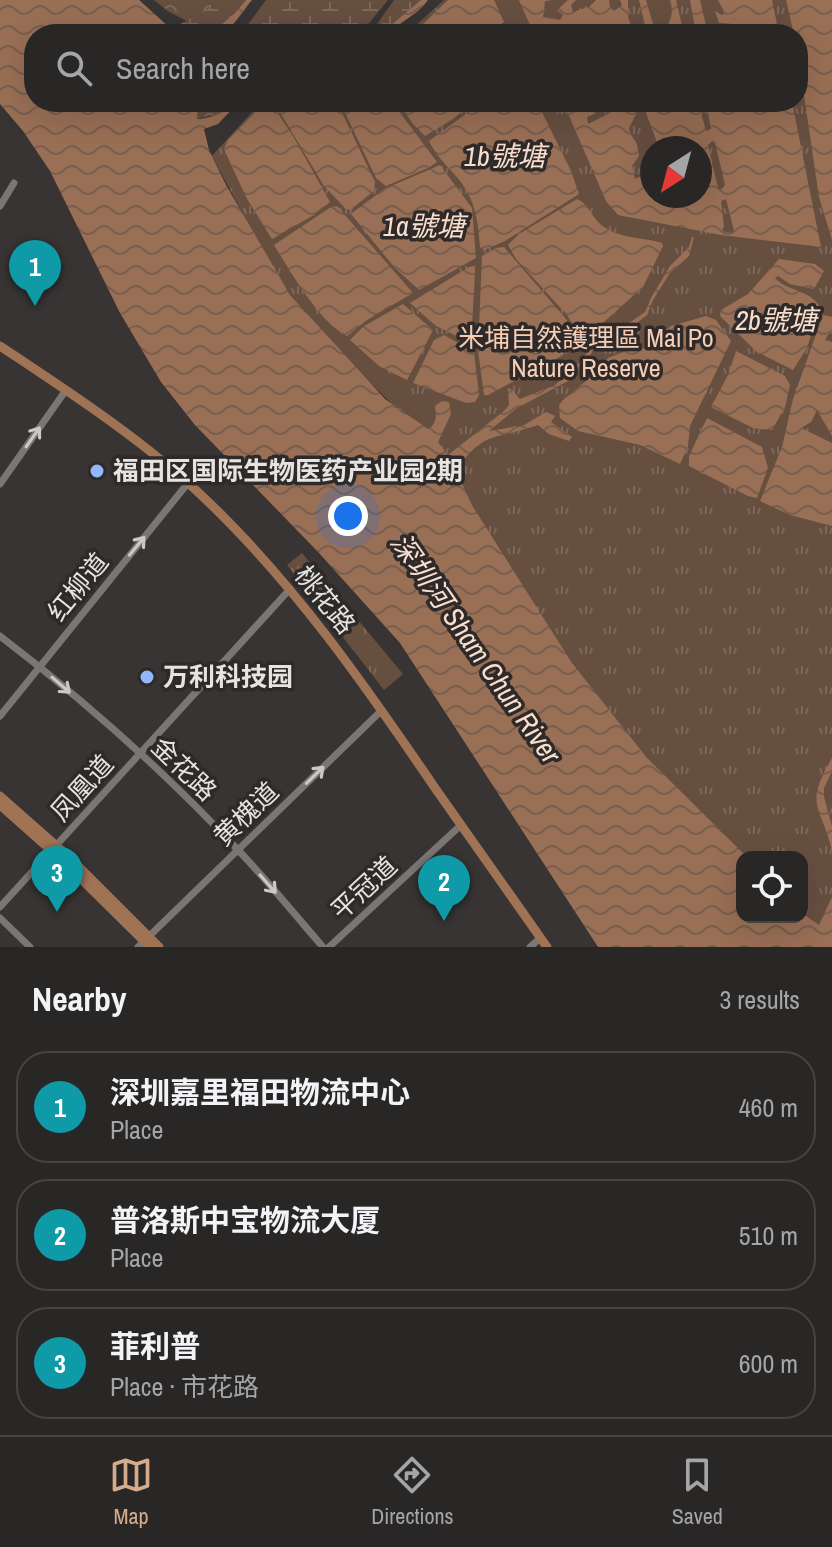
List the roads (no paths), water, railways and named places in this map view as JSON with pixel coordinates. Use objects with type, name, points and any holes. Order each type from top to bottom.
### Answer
[{"type":"main road","name":"桃花路","points":[[0,346],[66,390],[188,483],[290,589],[382,710],[544,943]]},
{"type":"main road","points":[[0,796],[146,943],[159,947]]},
{"type":"main road","points":[[0,805],[54,848]]},
{"type":"street","points":[[0,206],[14,183]]},
{"type":"street","points":[[0,484],[66,390]]},
{"type":"street","name":"红柳道","points":[[0,716],[188,483]]},
{"type":"street","name":"凤凰道","points":[[0,907],[290,589]]},
{"type":"street","name":"金花路","points":[[0,636],[40,666],[140,754],[238,850],[326,947]]},
{"type":"street","name":"黄槐道","points":[[146,943],[382,710]]},
{"type":"street","name":"平冠道","points":[[326,947],[461,825]]},
{"type":"street","points":[[0,918],[30,947]]},
{"type":"street","points":[[530,947],[544,943]]},
{"type":"water","name":"深圳河 Sham Chun River","points":[[0,0],[139,0],[165,24],[24,24],[24,112],[197,112],[197,119],[229,112],[218,124],[204,129],[209,150],[290,295],[385,399],[428,429],[435,419],[435,406],[442,401],[449,402],[451,414],[438,442],[448,455],[504,411],[509,405],[508,389],[520,399],[555,385],[580,362],[597,338],[619,330],[645,312],[670,266],[689,247],[694,237],[689,256],[670,273],[647,315],[597,343],[589,358],[568,381],[517,408],[489,431],[524,425],[546,412],[555,416],[551,422],[572,437],[569,441],[549,434],[538,425],[500,435],[482,442],[456,471],[473,507],[572,663],[647,758],[741,851],[736,851],[736,923],[808,923],[808,917],[819,925],[832,897],[832,947],[598,947],[400,643],[319,553],[195,425],[161,382],[120,313],[50,171],[0,104]]},
{"type":"water","points":[[246,0],[252,0],[233,24],[222,24]]},
{"type":"water","points":[[421,0],[428,0],[400,24],[392,24]]},
{"type":"water","points":[[448,0],[494,0],[504,22],[501,24],[423,24]]},
{"type":"water","points":[[519,0],[552,0],[545,1],[543,17],[560,20],[563,15],[557,10],[568,0],[576,0],[571,5],[573,12],[589,7],[596,0],[609,0],[614,11],[622,5],[620,0],[628,0],[630,24],[530,24]]},
{"type":"water","points":[[639,0],[646,0],[653,24],[645,24]]},
{"type":"water","points":[[670,0],[676,0],[682,24],[668,24],[672,8]]},
{"type":"water","points":[[690,0],[700,0],[706,24],[694,24]]},
{"type":"water","points":[[718,0],[772,0],[777,24],[719,23],[715,11],[722,15],[725,13]]},
{"type":"water","points":[[786,0],[832,0],[832,240],[819,197],[807,112],[808,24],[792,24]]},
{"type":"water","name":"1a號塘","points":[[255,112],[277,112],[330,202],[272,239],[246,197],[224,149],[228,140]]},
{"type":"water","name":"1a號塘","points":[[280,112],[342,112],[375,182],[374,191],[350,210],[324,186]]},
{"type":"water","name":"1a號塘","points":[[345,112],[400,112],[437,162],[386,186],[376,178]]},
{"type":"water","points":[[405,112],[461,112],[425,136]]},
{"type":"water","name":"1b號塘","points":[[469,112],[542,112],[579,194],[505,241],[484,250],[480,247],[477,218],[467,192],[429,141]]},
{"type":"water","points":[[567,112],[597,112],[587,117],[588,124],[612,112],[636,112],[628,130],[637,144],[639,156],[632,166],[635,179],[640,177],[640,208],[712,208],[712,162],[718,188],[721,190],[725,185],[712,136],[655,136],[646,112],[701,112],[706,131],[711,129],[708,112],[794,112],[821,247],[721,235],[618,215],[606,201]],"holes":[[[726,199],[734,231],[731,233],[722,229],[721,201]]]},
{"type":"water","name":"1a號塘","points":[[440,165],[472,208],[476,258],[419,290],[394,267],[351,214],[384,189]]},
{"type":"water","name":"1b號塘","points":[[577,199],[585,204],[600,224],[611,231],[662,243],[663,246],[643,287],[605,321],[581,337],[567,315],[516,259],[508,245],[519,234]]},
{"type":"water","name":"1a號塘","points":[[337,206],[413,293],[367,320],[347,336],[316,308],[274,245]]},
{"type":"water","name":"1b號塘","points":[[504,247],[566,319],[578,339],[563,355],[484,395],[478,351],[482,256]]},
{"type":"water","name":"2b號塘","points":[[779,259],[815,264],[824,271],[814,289],[790,284],[778,276],[775,278],[810,297],[820,307],[807,348],[793,370],[757,352],[720,316],[721,310],[748,294]]},
{"type":"water","name":"1a號塘","points":[[475,266],[471,343],[436,326],[410,303]]},
{"type":"water","name":"1a號塘","points":[[403,304],[433,330],[407,380],[379,366],[350,340],[364,326]]},
{"type":"water","points":[[823,315],[832,317],[832,328],[825,340],[832,342],[832,436],[817,410],[811,422],[801,428],[832,443],[832,526],[790,515],[760,501],[782,447],[793,399]]},
{"type":"water","name":"2b號塘","points":[[706,316],[716,320],[731,341],[690,426],[688,446],[680,464],[640,445],[578,431],[560,418],[559,405],[563,400],[608,358],[643,348],[671,326]]},
{"type":"water","points":[[444,335],[474,352],[479,395],[475,402],[466,403],[413,383],[434,340]]},
{"type":"water","name":"2b號塘","points":[[736,351],[785,376],[790,385],[785,407],[772,430],[753,428],[711,407],[729,373]]},
{"type":"water","points":[[707,418],[762,447],[768,468],[757,498],[689,466],[689,456]]},
{"type":"water","points":[[832,758],[832,771],[824,788],[824,797],[832,826],[832,850],[819,813],[817,796],[818,786]]},
{"type":"place","name":"深圳嘉里福田物流中心","points":[[35,306]]},
{"type":"place","name":"福田区国际生物医药产业园2期","points":[[97,471]]},
{"type":"place","name":"万利科技园","points":[[147,677]]},
{"type":"place","name":"菲利普","points":[[57,912]]},
{"type":"place","name":"普洛斯中宝物流大厦","points":[[444,921]]},
{"type":"park label","name":"米埔自然護理區 Mai Po Nature Reserve","points":[[586,353]]}]
